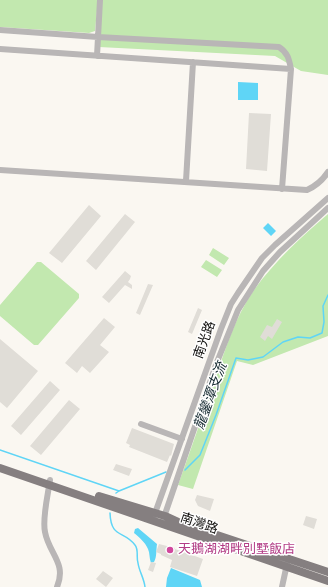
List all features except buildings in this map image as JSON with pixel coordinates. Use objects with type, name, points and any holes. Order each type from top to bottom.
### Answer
[{"type":"main road","points":[[0,463],[50,482]]},
{"type":"main road","points":[[0,468],[50,482]]},
{"type":"main road","name":"南灣路","points":[[50,482],[163,520],[328,581]]},
{"type":"main road","name":"南灣路","points":[[163,520],[178,522],[328,572]]},
{"type":"street","points":[[97,56],[100,0]]},
{"type":"street","points":[[0,30],[279,47],[285,51],[289,58],[291,69],[282,189]]},
{"type":"street","points":[[0,49],[291,69]]},
{"type":"street","points":[[186,181],[193,62]]},
{"type":"street","points":[[0,170],[307,190],[319,183],[328,172]]},
{"type":"street","name":"南光路","points":[[154,517],[231,304],[271,249],[328,198]]},
{"type":"street","name":"南光路","points":[[163,520],[217,362],[238,310],[263,271],[280,252],[328,208]]},
{"type":"street","points":[[140,424],[182,439]]},
{"type":"street","points":[[50,482],[44,526],[48,541],[59,562],[61,573],[56,587]]},
{"type":"street","points":[[282,587],[288,558]]},
{"type":"green space","points":[[0,0],[98,0],[95,31],[89,33],[0,27]]},
{"type":"green space","points":[[102,0],[328,0],[328,75],[301,71],[275,56],[99,47]]},
{"type":"green space","points":[[328,214],[328,336],[253,365],[237,361],[193,489],[178,485],[227,344],[247,300],[262,279],[280,259]]},
{"type":"green space","points":[[213,248],[229,258],[224,265],[209,255]]},
{"type":"green space","points":[[206,260],[222,270],[217,277],[201,267]]},
{"type":"green space","points":[[37,262],[41,262],[79,294],[79,298],[38,345],[34,345],[0,316],[0,305]]},
{"type":"water","points":[[238,82],[258,83],[258,100],[238,100]]},
{"type":"water","points":[[268,223],[276,231],[271,236],[263,228]]},
{"type":"water","points":[[138,528],[157,544],[154,562],[151,563],[147,546],[134,533],[135,529]]},
{"type":"water","points":[[171,568],[200,580],[202,587],[166,587],[167,578]]},
{"type":"waterway","name":"龍鑾潭支流","points":[[185,470],[200,455],[236,358],[248,360],[263,357],[283,342],[298,337],[310,338],[322,333],[324,322],[323,306],[328,295]]},
{"type":"waterway","points":[[0,450],[119,491]]},
{"type":"waterway","name":"龍鑾潭支流","points":[[116,493],[166,472]]},
{"type":"waterway","name":"龍鑾潭支流","points":[[110,513],[115,531],[131,540],[136,547],[137,561],[145,587]]},
{"type":"place","name":"天鵝湖湖畔別墅飯店","points":[[170,550]]}]
